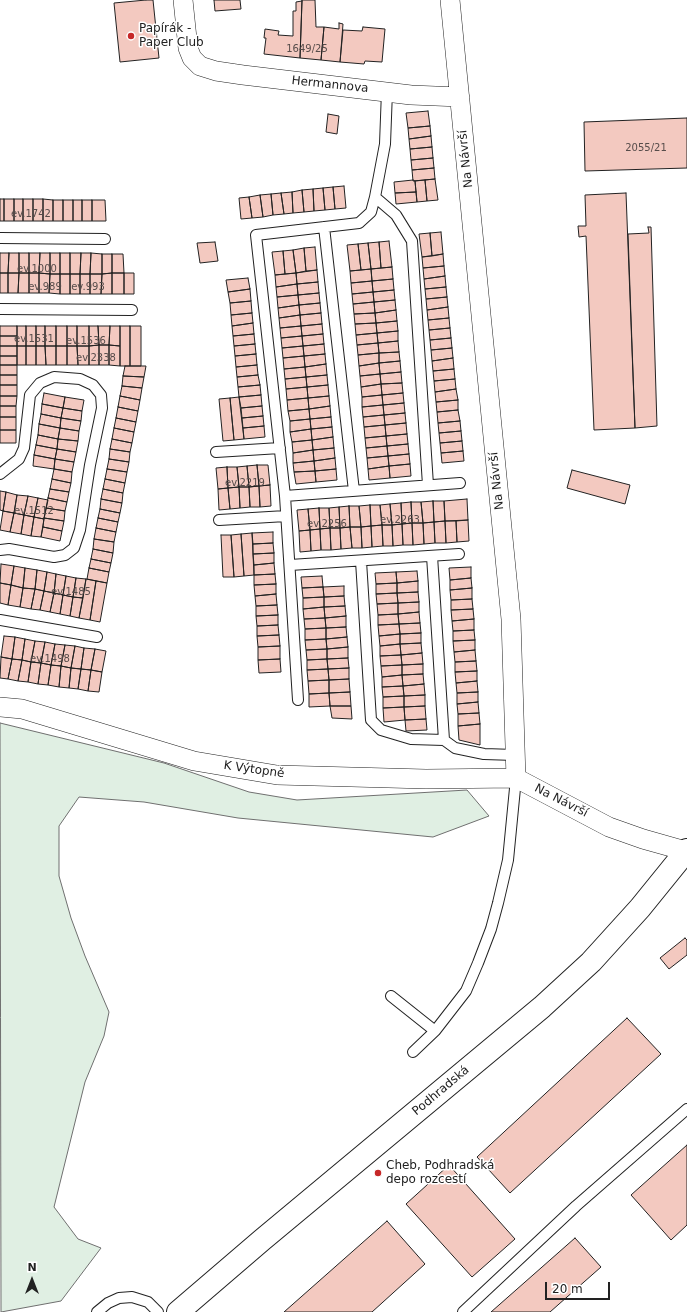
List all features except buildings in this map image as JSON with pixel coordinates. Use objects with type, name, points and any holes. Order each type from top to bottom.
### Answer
[{"type":"main road","name":"Podhradská","points":[[178,1312],[262,1240],[542,1007],[591,962],[640,908],[687,851]]},
{"type":"street","name":"Hermannova","points":[[183,0],[188,48],[192,58],[200,66],[216,71],[243,75],[411,95],[460,97]]},
{"type":"street","name":"Na Návrší","points":[[450,0],[511,619],[516,778],[609,827],[643,839],[687,851]]},
{"type":"street","name":"K Výtopně","points":[[0,707],[22,709],[194,761],[277,775],[426,779],[516,778]]},
{"type":"lane","points":[[298,700],[285,496],[256,235],[359,223],[371,212],[385,144],[387,91]]},
{"type":"lane","points":[[375,197],[396,216],[412,242],[428,486]]},
{"type":"lane","points":[[324,227],[354,490]]},
{"type":"lane","points":[[0,238],[105,239]]},
{"type":"lane","points":[[0,309],[132,310]]},
{"type":"lane","points":[[0,474],[19,459],[24,448],[30,394],[40,383],[54,377],[80,379],[93,385],[101,395],[102,408],[90,464],[80,530],[74,548],[65,555],[54,557],[9,549],[0,550]]},
{"type":"lane","points":[[216,452],[280,448]]},
{"type":"lane","points":[[285,496],[460,483]]},
{"type":"lane","points":[[219,520],[286,516]]},
{"type":"lane","points":[[290,565],[459,554]]},
{"type":"lane","points":[[432,556],[444,740]]},
{"type":"lane","points":[[361,561],[371,720],[381,730],[411,739],[444,740],[455,748],[484,754],[515,755]]},
{"type":"lane","points":[[0,620],[97,637]]},
{"type":"lane","points":[[413,1052],[435,1031],[466,991],[491,929],[508,860],[516,778]]},
{"type":"lane","points":[[391,996],[435,1031]]},
{"type":"lane","points":[[463,1312],[576,1206],[687,1109]]},
{"type":"lane","points":[[97,1312],[108,1303],[119,1298],[132,1296],[148,1302],[158,1312]]},
{"type":"green space","points":[[0,723],[164,763],[249,792],[297,800],[467,790],[489,816],[433,837],[238,818],[144,802],[79,797],[59,826],[59,876],[71,918],[85,956],[109,1012],[104,1036],[85,1082],[54,1207],[78,1239],[101,1248],[61,1301],[1,1312]]},
{"type":"place","name":"Papírák - Paper Club","points":[[131,36]]},
{"type":"place","name":"Cheb, Podhradská depo rozcestí","points":[[378,1173]]}]
